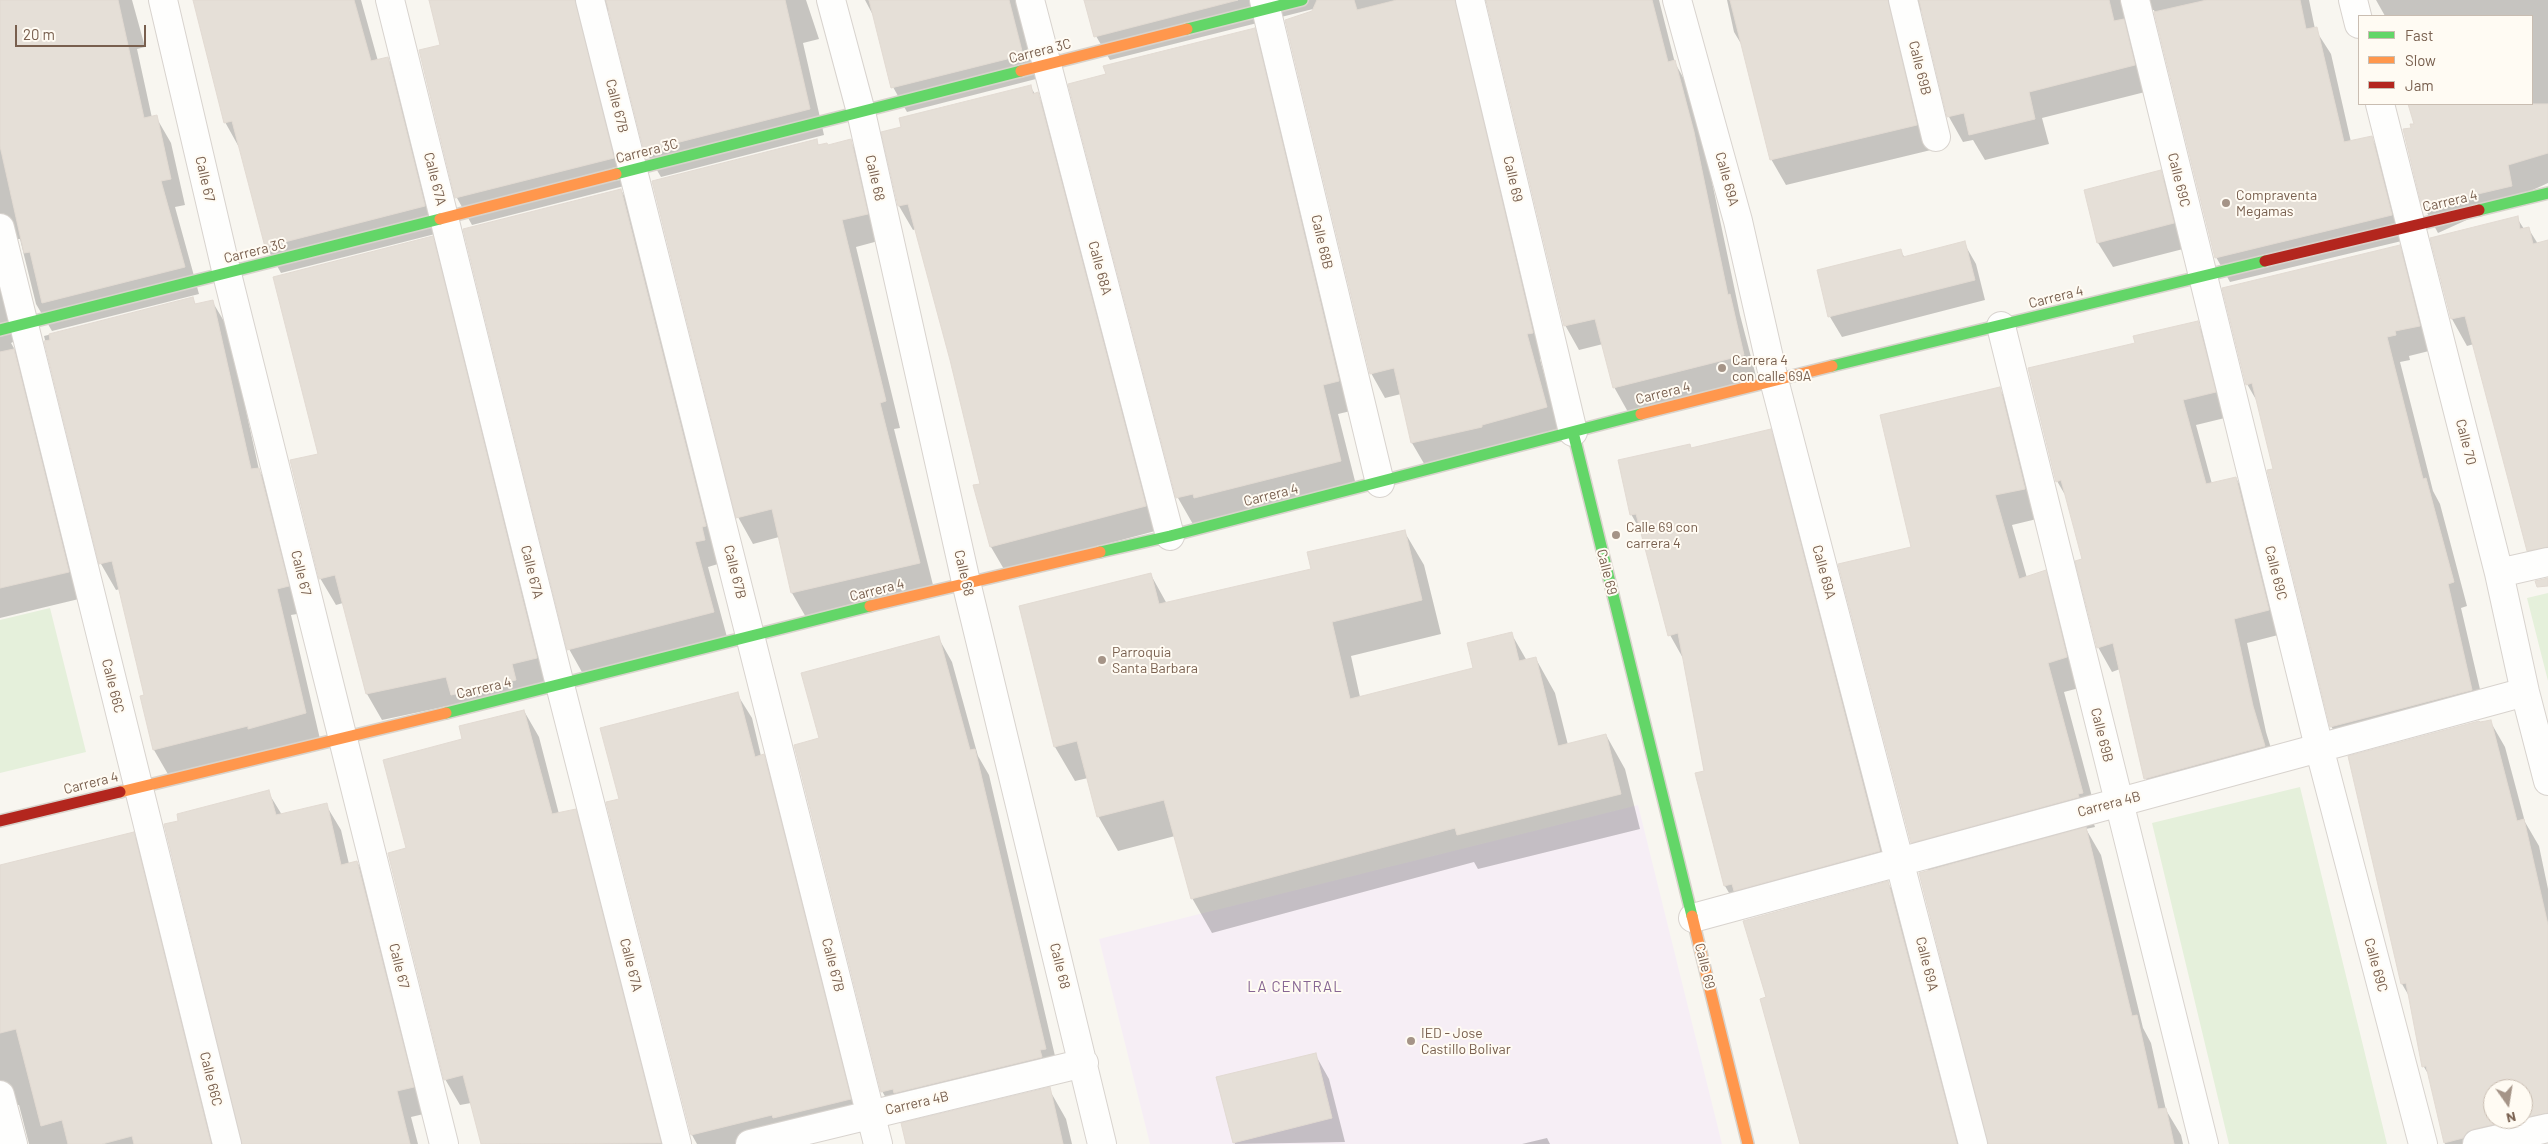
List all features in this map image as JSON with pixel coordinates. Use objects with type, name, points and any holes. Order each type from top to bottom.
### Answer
[{"type":"street","name":"Calle 67","points":[[163,0],[227,274],[444,1144]]},
{"type":"street","name":"Calle 67A","points":[[390,0],[560,685],[677,1144]]},
{"type":"street","name":"Calle 67B","points":[[590,0],[878,1144]]},
{"type":"street","name":"Calle 68","points":[[831,0],[861,112],[966,582],[1084,1063],[1102,1144]]},
{"type":"street","name":"Calle 68A","points":[[1030,0],[1170,536]]},
{"type":"street","name":"Carrera 3C","points":[[12,328],[1046,65],[1265,4],[1302,0]]},
{"type":"street","name":"Calle 69","points":[[1470,0],[1573,432],[1748,1144]]},
{"type":"street","name":"Calle 69A","points":[[1677,0],[1738,221],[1774,380],[1901,861],[1973,1144]]},
{"type":"street","name":"Calle 69B","points":[[1903,0],[1936,137]]},
{"type":"street","name":"Calle 69C","points":[[2135,0],[2319,747],[2423,1144]]},
{"type":"street","points":[[2353,0],[2358,20]]},
{"type":"street","name":"Calle 68B","points":[[1265,4],[1380,483]]},
{"type":"street","name":"Calle 70","points":[[2380,105],[2499,573],[2525,692],[2548,780]]},
{"type":"street","name":"Carrera 4","points":[[0,821],[560,685],[966,582],[1170,536],[1774,380],[2548,193]]},
{"type":"street","name":"Calle 66C","points":[[0,228],[12,328],[137,787],[227,1144]]},
{"type":"street","name":"Calle 69B","points":[[2001,326],[2204,1144]]},
{"type":"street","points":[[2499,573],[2548,562]]},
{"type":"street","name":"Carrera 4B","points":[[1693,918],[2525,692]]},
{"type":"street","name":"Carrera 4B","points":[[750,1144],[1084,1063]]},
{"type":"street","points":[[0,1094],[13,1144]]},
{"type":"street","points":[[2477,1144],[2548,1128]]},
{"type":"shaded area","name":"IED - Jose Castillo Bolivar","points":[[1638,805],[1722,1144],[1150,1144],[1099,939]]},
{"type":"green space","points":[[2548,593],[2548,681],[2527,598]]},
{"type":"green space","points":[[50,608],[86,752],[0,773],[0,620]]},
{"type":"green space","points":[[2300,787],[2387,1144],[2229,1144],[2152,823]]},
{"type":"building","points":[[0,0],[118,0],[144,118],[157,115],[171,179],[161,181],[185,267],[42,303],[30,252],[24,253],[0,146]]},
{"type":"building","points":[[193,0],[354,0],[371,61],[388,57],[425,206],[265,247],[232,121],[224,123]]},
{"type":"building","points":[[429,0],[575,0],[614,158],[455,198],[419,50],[440,45]]},
{"type":"building","points":[[606,0],[785,0],[810,109],[644,151]]},
{"type":"building","points":[[869,0],[1009,0],[1023,55],[891,88]]},
{"type":"building","points":[[1084,0],[1238,0],[1094,37]]},
{"type":"building","points":[[1317,0],[1354,0],[1357,10],[1397,0],[1455,0],[1533,333],[1527,334],[1547,407],[1482,425],[1482,427],[1411,443],[1394,368],[1370,374],[1285,20],[1312,11]]},
{"type":"building","points":[[1486,0],[1652,0],[1668,62],[1675,60],[1694,132],[1728,295],[1730,294],[1744,355],[1613,388],[1595,319],[1564,326]]},
{"type":"building","points":[[1730,0],[1888,0],[1917,125],[1770,160]]},
{"type":"building","points":[[1919,0],[2109,0],[2114,21],[2124,19],[2135,65],[2029,92],[2035,119],[1969,135],[1964,113],[1947,117]]},
{"type":"building","points":[[2207,0],[2300,0],[2306,29],[2317,27],[2344,142],[2372,136],[2392,215],[2215,258],[2154,12]]},
{"type":"building","points":[[1255,28],[1339,381],[1323,385],[1341,461],[1194,498],[1193,494],[1176,498],[1068,84],[1106,74],[1103,66]]},
{"type":"building","points":[[1031,85],[1033,94],[1038,92],[1146,506],[990,547],[973,485],[980,484],[950,360],[908,204],[898,206],[881,132],[901,127],[899,118]]},
{"type":"building","points":[[2548,104],[2548,153],[2508,165],[2512,186],[2422,207],[2403,129],[2411,128],[2410,124],[2414,124],[2408,105]]},
{"type":"building","points":[[817,139],[818,145],[827,143],[828,145],[851,139],[868,214],[842,220],[886,401],[880,403],[920,563],[791,593],[772,509],[736,518],[652,181]]},
{"type":"building","points":[[2161,170],[2174,223],[2097,243],[2084,190]]},
{"type":"building","points":[[621,189],[706,526],[702,527],[705,540],[695,542],[714,612],[567,650],[463,229]]},
{"type":"building","points":[[2518,216],[2520,229],[2529,227],[2533,244],[2548,240],[2548,547],[2527,551],[2465,316],[2451,319],[2430,238]]},
{"type":"building","points":[[433,236],[537,658],[512,664],[516,680],[451,695],[446,677],[366,694],[335,575],[319,579],[290,460],[318,454],[273,277]]},
{"type":"building","points":[[1965,241],[1975,280],[1828,317],[1817,270],[1901,249],[1903,257]]},
{"type":"building","points":[[2400,245],[2420,326],[2395,331],[2396,335],[2387,337],[2423,479],[2426,478],[2454,582],[2448,584],[2472,690],[2330,727],[2267,470],[2273,469],[2252,383],[2246,385],[2222,288]]},
{"type":"building","points":[[193,297],[195,304],[213,300],[251,469],[259,468],[289,586],[277,589],[306,713],[248,729],[248,726],[153,750],[140,696],[144,695],[112,561],[99,564],[44,341],[50,340],[49,334]]},
{"type":"building","points":[[2198,321],[2216,392],[2183,400],[2206,484],[2236,477],[2269,610],[2234,619],[2253,706],[2265,746],[2144,779],[2113,643],[2097,648],[2075,561],[2082,559],[2061,480],[2056,482],[2028,368],[2135,343],[2133,336]]},
{"type":"building","points":[[14,349],[69,572],[0,588],[0,352]]},
{"type":"building","points":[[2000,387],[2025,489],[1995,495],[2019,579],[2046,570],[2067,657],[2048,663],[2083,793],[2078,794],[2079,797],[1911,843],[1838,564],[1911,547],[1880,415]]},
{"type":"building","points":[[1771,429],[1880,851],[1734,891],[1732,884],[1724,886],[1695,773],[1704,771],[1678,633],[1668,636],[1636,514],[1630,515],[1618,460],[1690,444],[1691,448]]},
{"type":"building","points":[[1405,530],[1422,600],[1332,622],[1350,699],[1473,668],[1467,643],[1512,632],[1519,661],[1536,657],[1558,746],[1606,734],[1621,794],[1457,835],[1455,828],[1191,899],[1164,800],[1097,817],[1077,741],[1054,747],[1019,606],[1151,573],[1159,604],[1311,569],[1307,552]]},
{"type":"building","points":[[2548,578],[2548,586],[2537,587],[2535,581]]},
{"type":"building","points":[[939,636],[970,750],[975,749],[1046,1049],[1040,1050],[1042,1057],[894,1093],[893,1089],[881,1092],[794,745],[819,738],[801,673]]},
{"type":"building","points":[[738,692],[755,757],[764,754],[851,1099],[773,1118],[772,1115],[691,1135],[606,802],[619,799],[600,728]]},
{"type":"building","points":[[524,710],[552,814],[576,809],[661,1143],[481,1144],[463,1075],[444,1080],[388,853],[406,848],[383,760],[462,739],[459,726]]},
{"type":"building","points":[[2491,720],[2517,821],[2524,819],[2548,925],[2548,1113],[2533,1116],[2533,1079],[2483,1079],[2483,1127],[2467,1132],[2463,1138],[2444,1143],[2426,1066],[2422,1067],[2406,983],[2401,984],[2348,756]]},
{"type":"building","points":[[269,790],[276,815],[327,803],[341,865],[357,861],[414,1087],[397,1091],[410,1144],[242,1144],[164,824],[178,821],[177,814]]},
{"type":"building","points":[[2086,827],[2132,1016],[2137,1015],[2158,1109],[2166,1108],[2174,1144],[1988,1144],[1919,873]]},
{"type":"building","points":[[134,832],[211,1144],[134,1144],[132,1136],[102,1144],[68,1144],[62,1120],[41,1126],[16,1029],[0,1033],[0,865]]},
{"type":"building","points":[[1888,881],[1957,1144],[1800,1144],[1760,999],[1766,997],[1743,921]]},
{"type":"building","points":[[1316,1053],[1332,1118],[1233,1143],[1216,1077]]},
{"type":"building","points":[[1050,1087],[1063,1144],[906,1144],[901,1123]]},
{"type":"traffic: fast","points":[[1187,29],[1302,0]]},
{"type":"traffic: fast","points":[[616,174],[1021,71]]},
{"type":"traffic: fast","points":[[2479,210],[2548,193]]},
{"type":"traffic: fast","points":[[0,330],[440,219]]},
{"type":"traffic: fast","points":[[1832,366],[2265,261]]},
{"type":"traffic: fast","points":[[1100,552],[1170,536],[1641,414]]},
{"type":"traffic: fast","points":[[1573,432],[1692,916]]},
{"type":"traffic: fast","points":[[446,713],[870,606]]},
{"type":"traffic: slow","points":[[1021,71],[1187,29]]},
{"type":"traffic: slow","points":[[440,219],[616,174]]},
{"type":"traffic: slow","points":[[1641,414],[1832,366]]},
{"type":"traffic: slow","points":[[870,606],[1100,552]]},
{"type":"traffic: slow","points":[[120,792],[446,713]]},
{"type":"traffic: slow","points":[[1692,916],[1748,1144]]},
{"type":"traffic: jam","points":[[2265,261],[2479,210]]},
{"type":"traffic: jam","points":[[0,821],[120,792]]},
{"type":"place","name":"Compraventa Megamas","points":[[2226,203]]},
{"type":"place","name":"Carrera 4 con calle 69A","points":[[1722,368]]},
{"type":"place","name":"Calle 69 con carrera 4","points":[[1616,535]]},
{"type":"place","name":"Parroquia Santa Barbara","points":[[1102,660]]},
{"type":"place","name":"IED - Jose Castillo Bolivar","points":[[1411,1041]]},
{"type":"district","name":"LA CENTRAL","points":[[1295,987]]}]
